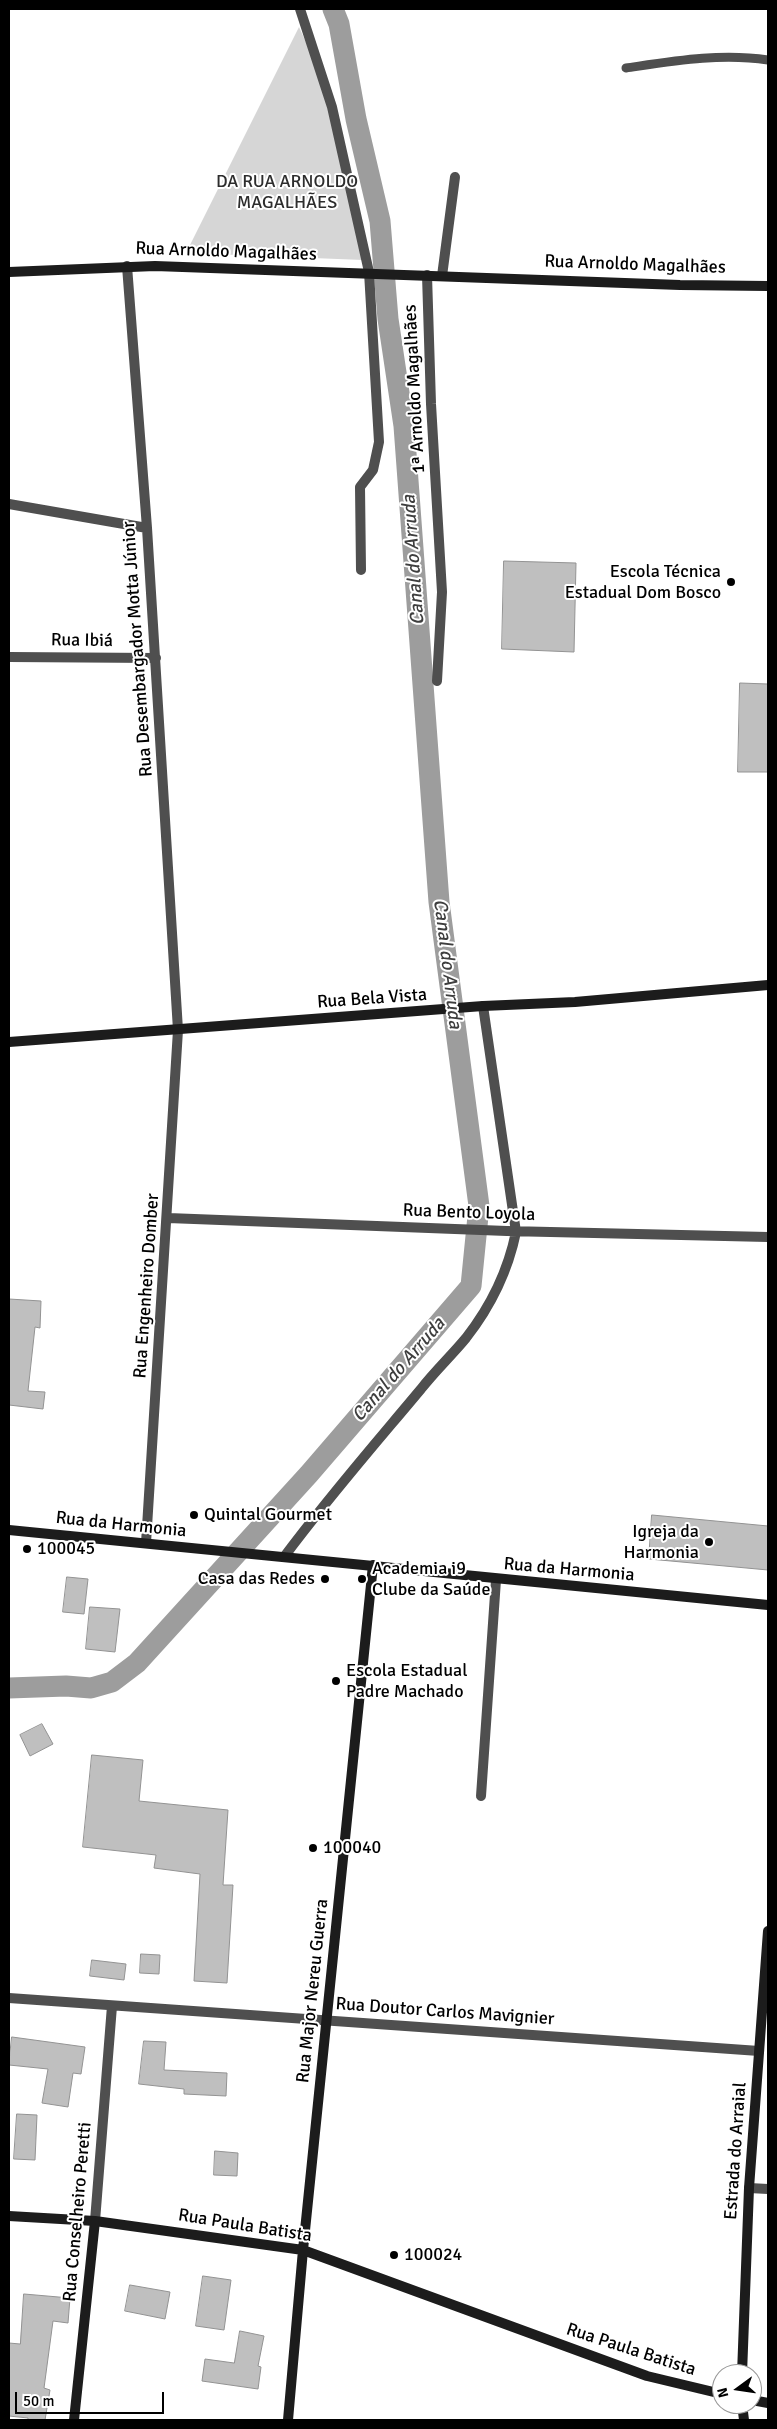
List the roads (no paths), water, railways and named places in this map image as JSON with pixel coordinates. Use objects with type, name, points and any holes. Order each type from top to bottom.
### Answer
[{"type":"street","points":[[300,9],[332,107],[374,273],[379,442],[372,470],[360,487],[360,570]]},
{"type":"street","points":[[442,276],[455,177]]},
{"type":"street","name":"Rua Arnoldo Magalhães","points":[[9,272],[127,266],[680,285],[768,286]]},
{"type":"street","name":"Rua Desembargador Motta Júnior","points":[[127,266],[156,658],[178,1030]]},
{"type":"street","name":"1ª Arnoldo Magalhães","points":[[427,275],[431,404],[442,592],[437,681]]},
{"type":"street","points":[[9,504],[147,528]]},
{"type":"street","name":"Rua Ibiá","points":[[9,657],[156,658]]},
{"type":"street","name":"Rua Bela Vista","points":[[9,1042],[483,1006],[575,1002],[768,985]]},
{"type":"street","points":[[284,1557],[314,1516],[467,1337],[495,1295],[511,1254],[511,1232],[483,1006]]},
{"type":"street","name":"Rua Engenheiro Domber","points":[[146,1544],[168,1218],[178,1030]]},
{"type":"street","name":"Rua Bento Loyola","points":[[168,1218],[511,1232],[768,1237]]},
{"type":"street","name":"Rua da Harmonia","points":[[9,1530],[373,1565],[496,1580],[768,1605]]},
{"type":"street","name":"Rua Major Nereu Guerra","points":[[288,2420],[303,2250],[373,1565]]},
{"type":"street","points":[[481,1796],[496,1580]]},
{"type":"street","name":"Estrada do Arraial","points":[[742,2364],[749,2188],[768,1931]]},
{"type":"street","name":"Rua Doutor Carlos Mavignier","points":[[9,1998],[759,2051]]},
{"type":"street","name":"Rua Conselheiro Peretti","points":[[74,2420],[95,2221],[112,2006]]},
{"type":"street","points":[[749,2188],[768,2189]]},
{"type":"street","name":"Rua Paula Batista","points":[[9,2216],[95,2221],[303,2250],[647,2376],[712,2392]]},
{"type":"lane","points":[[626,68],[699,58],[736,57],[768,60]]},
{"type":"waterway","name":"Canal do Arruda","points":[[9,1688],[66,1686],[91,1688],[112,1682],[137,1663],[309,1474],[471,1286],[479,1206],[439,902],[404,426],[388,319],[380,221],[356,119],[339,24],[333,9]]},
{"type":"place","name":"Escola Técnica Estadual Dom Bosco","points":[[731,582]]},
{"type":"place","name":"Quintal Gourmet","points":[[194,1515]]},
{"type":"place","name":"Igreja da Harmonia","points":[[709,1542]]},
{"type":"place","name":"100045","points":[[27,1549]]},
{"type":"place","name":"Casa das Redes","points":[[325,1579]]},
{"type":"place","name":"Academia i9 Clube da Saúde","points":[[362,1579]]},
{"type":"place","name":"Escola Estadual Padre Machado","points":[[336,1681]]},
{"type":"place","name":"100040","points":[[313,1848]]},
{"type":"place","name":"100024","points":[[394,2255]]},
{"type":"park label","name":"DA RUA ARNOLDO MAGALHÃES","points":[[287,192]]}]
